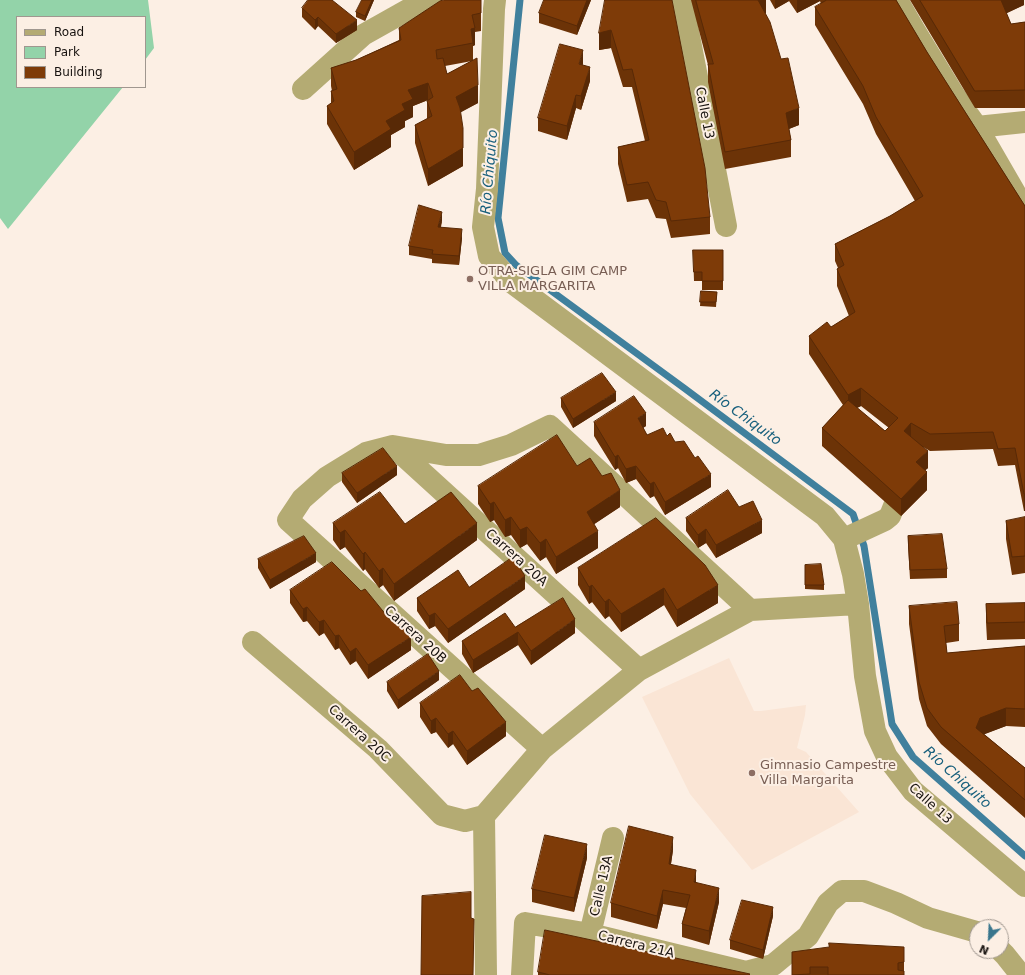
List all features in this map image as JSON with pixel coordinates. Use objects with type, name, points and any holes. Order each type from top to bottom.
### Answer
[{"type":"street","points":[[303,88],[363,35],[414,7],[431,0]]},
{"type":"street","points":[[496,0],[494,9],[487,190],[483,227],[489,256],[511,282],[825,516],[849,537],[885,520],[890,516],[906,476],[905,462]]},
{"type":"street","name":"Calle 13","points":[[682,0],[726,226]]},
{"type":"street","points":[[897,0],[954,95],[977,126],[1025,210]]},
{"type":"street","points":[[977,126],[1025,122]]},
{"type":"street","points":[[393,446],[446,455],[479,455],[511,445],[550,426],[750,610]]},
{"type":"street","name":"Carrera 20B","points":[[393,446],[366,452],[327,477],[302,498],[288,520],[542,749]]},
{"type":"street","name":"Carrera 20A","points":[[393,446],[639,670]]},
{"type":"street","name":"Calle 13","points":[[849,537],[858,604],[865,676],[875,731],[887,757],[912,791],[1025,886]]},
{"type":"street","points":[[486,975],[474,819],[542,749],[639,670],[750,610],[858,604]]},
{"type":"street","name":"Carrera 20C","points":[[253,642],[378,749],[442,815],[474,819]]},
{"type":"street","name":"Calle 13A","points":[[590,934],[613,838]]},
{"type":"street","name":"Carrera 21A","points":[[522,975],[525,923],[590,934],[746,972],[773,966],[808,936],[828,903],[842,891],[864,891],[896,903],[928,918],[969,930]]},
{"type":"street","points":[[1008,959],[1021,975]]},
{"type":"shaded area","name":"Gimnasio Campestre Villa Margarita","points":[[729,658],[754,711],[806,705],[797,748],[806,752],[859,812],[752,870],[690,794],[642,697]]},
{"type":"green space","points":[[0,0],[148,0],[154,48],[146,59],[146,16],[16,16],[16,88],[122,88],[8,229],[0,218]]},
{"type":"building","points":[[308,0],[332,0],[357,20],[336,34],[318,17],[315,20],[302,8]]},
{"type":"building","points":[[362,0],[372,0],[365,16],[356,12]]},
{"type":"building","points":[[481,0],[481,13],[472,15],[475,28],[471,29],[473,43],[436,50],[437,59],[443,58],[447,74],[477,58],[478,85],[456,97],[460,108],[463,128],[463,148],[428,169],[415,125],[432,116],[427,101],[433,97],[428,83],[408,90],[413,99],[402,104],[405,110],[386,121],[391,129],[354,152],[327,106],[334,101],[331,91],[337,89],[331,68],[356,60],[401,40],[399,28],[440,1]]},
{"type":"building","points":[[544,0],[587,0],[577,26],[539,13]]},
{"type":"building","points":[[605,0],[672,0],[705,168],[710,217],[671,221],[666,202],[656,200],[648,182],[627,185],[618,147],[649,140],[632,69],[623,70],[611,30],[599,33]]},
{"type":"building","points":[[696,0],[758,0],[770,22],[781,59],[788,58],[799,108],[786,113],[791,140],[725,152],[708,64],[713,64]]},
{"type":"building","points":[[827,0],[896,0],[927,52],[1025,206],[1025,494],[1015,448],[998,449],[993,432],[930,434],[911,423],[904,431],[928,451],[916,462],[927,472],[901,499],[822,428],[848,400],[885,431],[898,418],[861,388],[848,395],[809,336],[827,322],[831,327],[855,312],[837,269],[844,265],[835,244],[890,216],[923,196],[876,117],[863,86],[815,7]]},
{"type":"building","points":[[920,0],[1001,0],[1011,24],[1025,22],[1025,90],[975,91]]},
{"type":"building","points":[[560,44],[583,50],[579,64],[590,67],[581,96],[576,95],[567,126],[538,118]]},
{"type":"building","points":[[419,205],[442,212],[438,227],[462,229],[459,256],[432,254],[433,250],[409,246]]},
{"type":"building","points":[[693,250],[723,250],[723,281],[702,281],[702,272],[694,272]]},
{"type":"building","points":[[701,291],[717,292],[716,302],[700,302]]},
{"type":"building","points":[[602,373],[616,392],[573,419],[561,398]]},
{"type":"building","points":[[634,396],[646,413],[638,418],[647,435],[663,428],[667,436],[670,433],[675,442],[684,441],[695,458],[698,456],[711,474],[665,502],[654,482],[650,484],[636,466],[626,469],[618,455],[615,457],[594,422]]},
{"type":"building","points":[[557,435],[577,466],[590,458],[602,476],[611,473],[620,490],[587,512],[598,531],[556,557],[546,539],[540,543],[527,527],[520,530],[511,517],[505,520],[494,502],[490,504],[478,486]]},
{"type":"building","points":[[383,448],[397,466],[357,493],[342,473]]},
{"type":"building","points":[[728,490],[739,507],[753,501],[762,520],[716,545],[706,529],[698,535],[686,518]]},
{"type":"building","points":[[380,492],[405,524],[451,492],[477,523],[394,584],[383,568],[379,571],[365,552],[363,554],[345,530],[340,533],[333,523]]},
{"type":"building","points":[[1025,517],[1025,556],[1012,557],[1006,521]]},
{"type":"building","points":[[656,518],[705,565],[718,585],[677,610],[664,588],[621,614],[609,599],[605,602],[592,585],[589,587],[578,568]]},
{"type":"building","points":[[942,534],[947,569],[910,570],[908,536]]},
{"type":"building","points":[[304,536],[316,553],[270,580],[258,559]]},
{"type":"building","points":[[513,557],[525,576],[448,629],[435,613],[429,616],[417,598],[458,570],[469,587]]},
{"type":"building","points":[[332,562],[361,591],[365,589],[391,621],[396,618],[411,637],[368,665],[356,648],[350,652],[339,635],[335,636],[324,620],[319,622],[307,607],[303,609],[290,590]]},
{"type":"building","points":[[821,564],[824,585],[805,585],[805,565]]},
{"type":"building","points":[[563,598],[575,619],[531,651],[518,632],[473,660],[462,641],[505,613],[515,627]]},
{"type":"building","points":[[957,602],[959,624],[944,626],[947,653],[1025,646],[1025,709],[1006,708],[980,718],[976,728],[1025,768],[1025,800],[941,727],[927,708],[919,682],[909,606]]},
{"type":"building","points":[[1025,603],[1025,622],[987,623],[986,604]]},
{"type":"building","points":[[428,654],[439,671],[398,700],[387,682]]},
{"type":"building","points":[[460,675],[472,691],[478,688],[506,722],[467,751],[453,731],[448,734],[436,718],[431,721],[420,703]]},
{"type":"building","points":[[629,826],[673,837],[669,864],[696,870],[694,882],[719,888],[709,931],[682,924],[690,895],[663,890],[657,916],[611,903]]},
{"type":"building","points":[[545,835],[587,844],[574,898],[532,889]]},
{"type":"building","points":[[471,892],[471,918],[474,919],[473,975],[421,975],[422,896]]},
{"type":"building","points":[[742,900],[773,907],[763,950],[730,940]]},
{"type":"building","points":[[545,930],[750,974],[550,975],[538,972]]},
{"type":"building","points":[[829,943],[904,947],[904,962],[898,963],[898,970],[904,971],[904,975],[828,975],[828,967],[810,967],[810,974],[792,975],[792,952],[829,947]]},
{"type":"waterway","name":"Río Chiquito","points":[[520,0],[498,218],[505,253],[516,265],[853,514],[864,546],[892,724],[913,757],[1025,856]]},
{"type":"place","name":"OTRA-SIGLA GIM CAMP VILLA MARGARITA","points":[[470,279]]},
{"type":"place","name":"Gimnasio Campestre Villa Margarita","points":[[752,773]]}]
